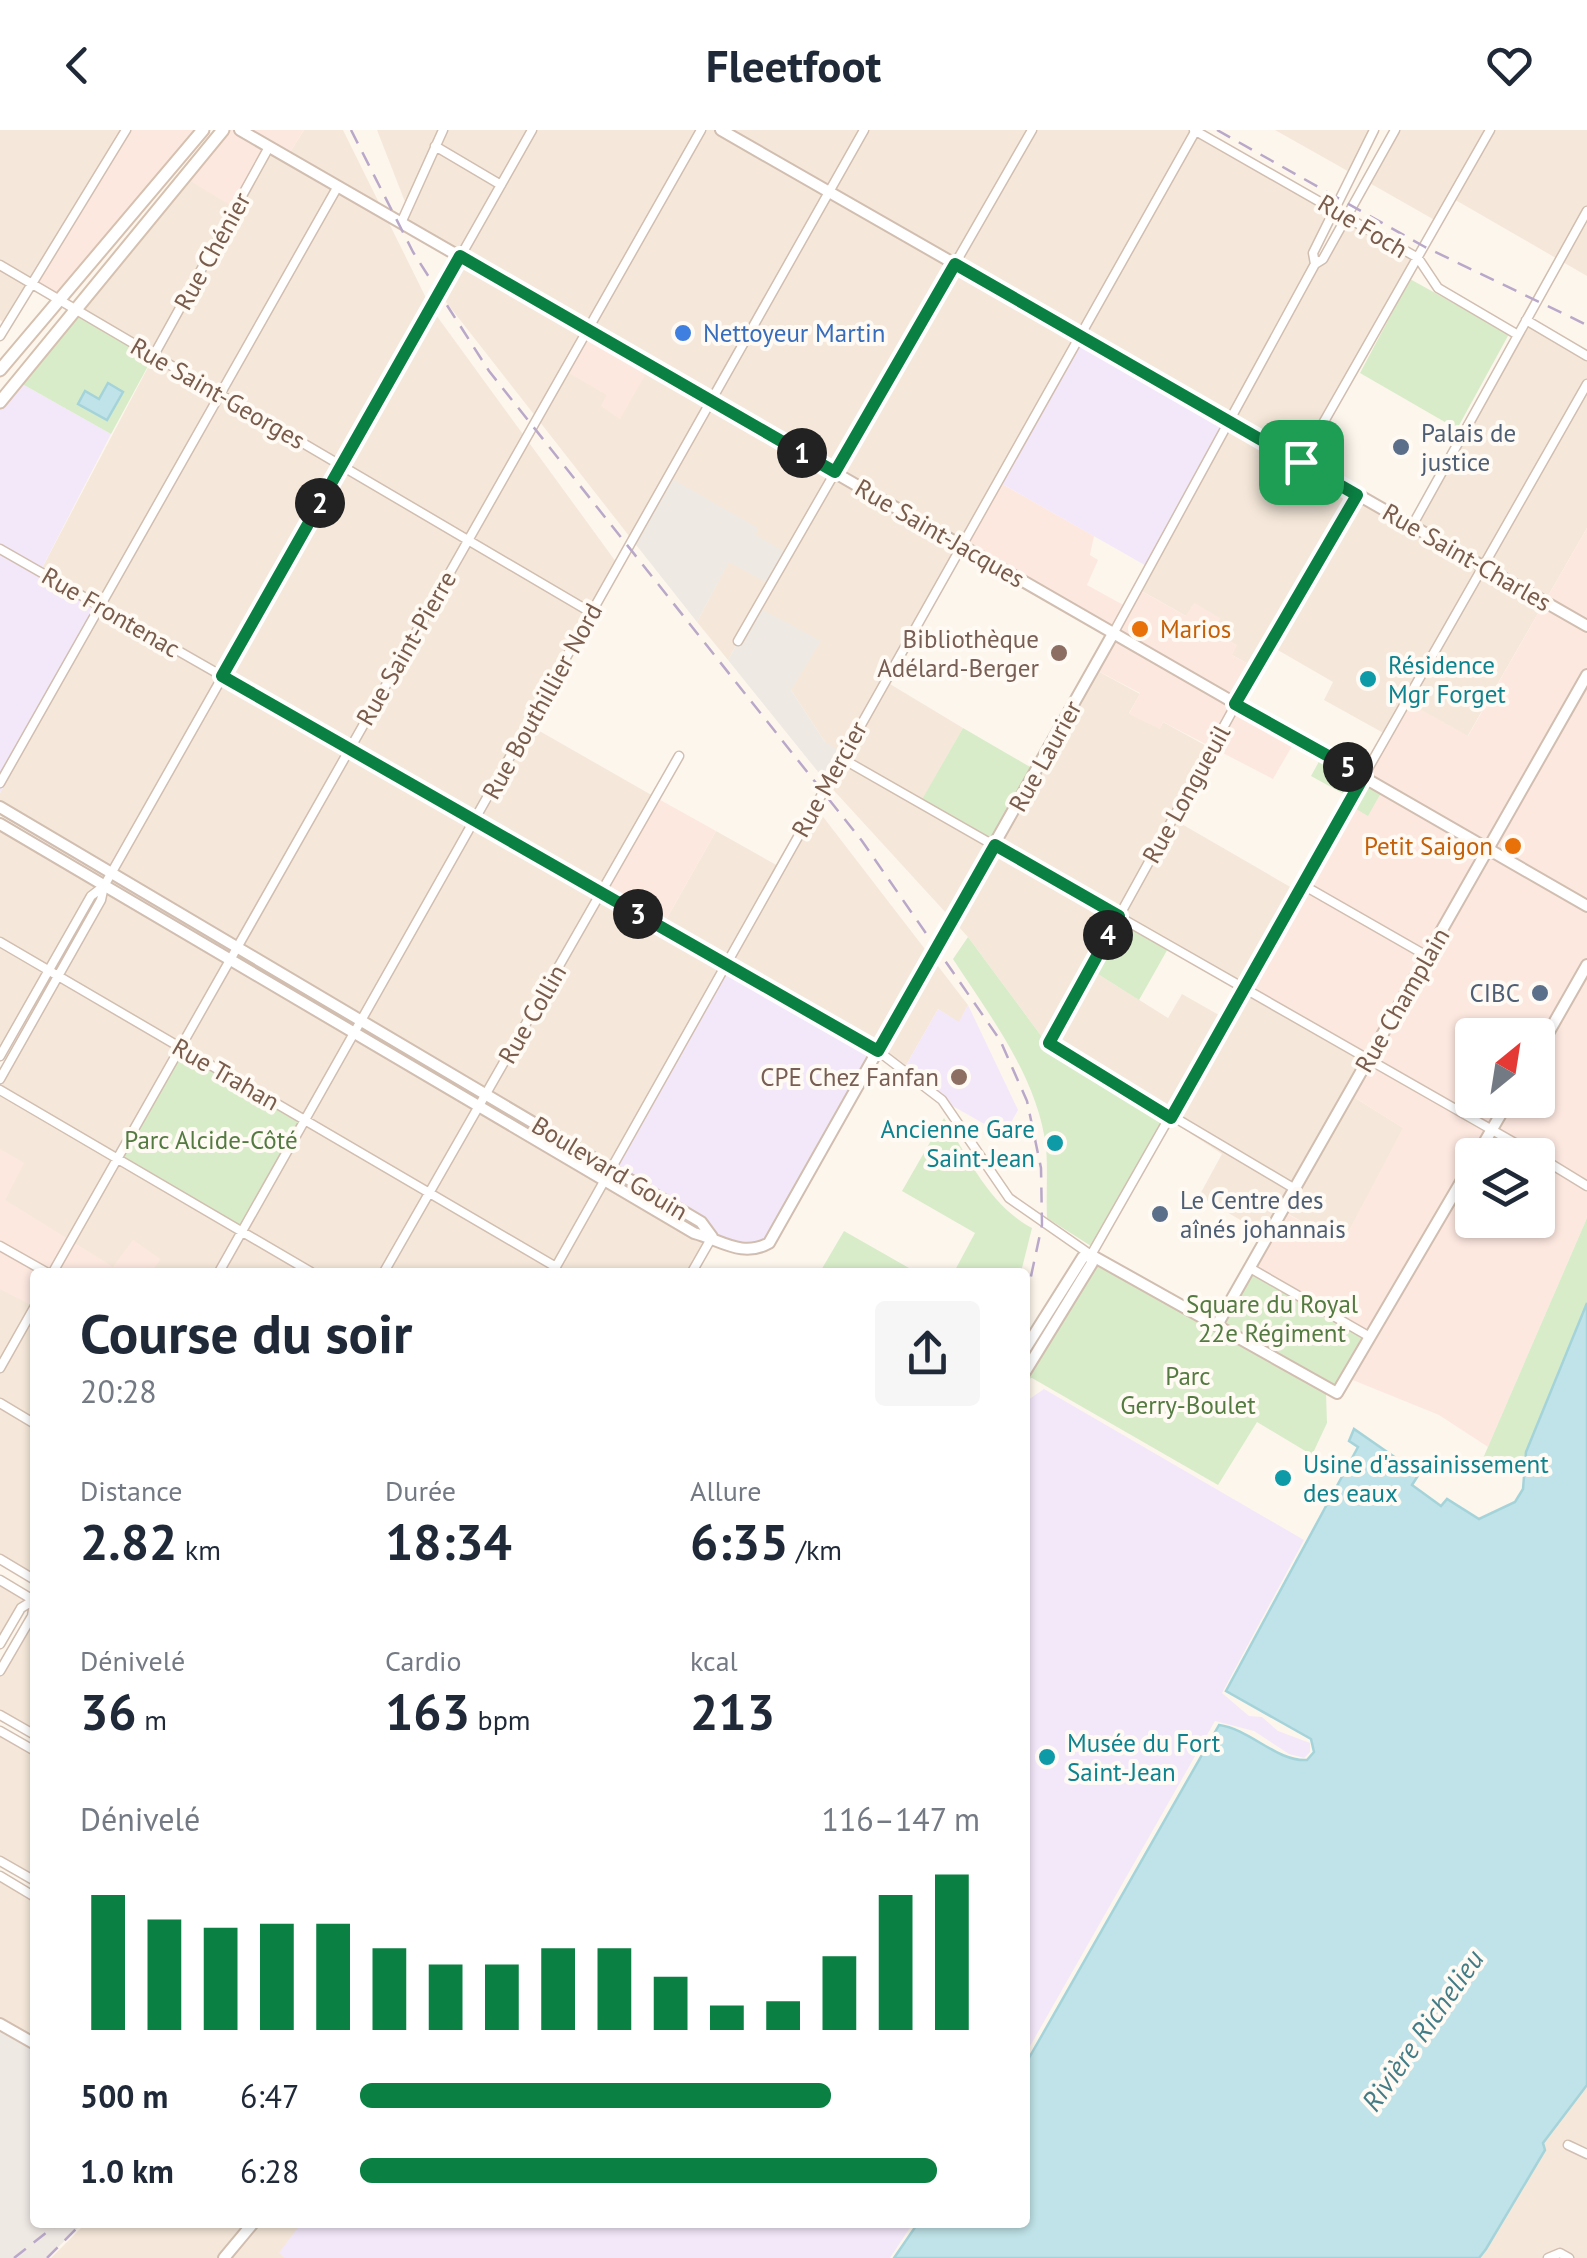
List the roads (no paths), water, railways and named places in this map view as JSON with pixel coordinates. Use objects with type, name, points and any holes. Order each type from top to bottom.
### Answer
[{"type":"main road","points":[[0,370],[203,130]]},
{"type":"main road","points":[[0,402],[223,130]]},
{"type":"street","points":[[0,336],[126,130]]},
{"type":"street","name":"Rue Saint-Jacques","points":[[240,130],[1587,906]]},
{"type":"street","points":[[401,222],[444,130]]},
{"type":"street","points":[[0,1080],[101,900],[111,873],[532,130]]},
{"type":"street","name":"Rue Saint-Pierre","points":[[56,1268],[701,130]]},
{"type":"street","name":"Rue Saint-Charles","points":[[722,130],[1587,626]]},
{"type":"street","name":"Rue Bouthillier Nord","points":[[221,1268],[864,130]]},
{"type":"street","points":[[738,641],[1032,130]]},
{"type":"street","name":"Rue Foch","points":[[1195,130],[1418,258],[1438,288],[1518,335]]},
{"type":"street","name":"Rue Mercier","points":[[556,1268],[1195,130]]},
{"type":"street","name":"Rue Laurier","points":[[712,1238],[740,1250],[769,1243],[1232,423],[1314,264],[1313,253],[1374,130]]},
{"type":"street","name":"Rue Laurier","points":[[1314,264],[1323,260],[1395,130]]},
{"type":"street","points":[[1301,462],[1490,130]]},
{"type":"street","points":[[435,146],[501,185]]},
{"type":"street","name":"Rue Chénier","points":[[154,355],[270,147]]},
{"type":"street","points":[[0,783],[103,608],[338,186]]},
{"type":"street","points":[[1412,526],[1587,211]]},
{"type":"street","name":"Rue Saint-Georges","points":[[0,264],[592,613]]},
{"type":"street","points":[[1526,320],[1587,356]]},
{"type":"street","points":[[1030,1364],[1092,1263],[1091,1255],[1587,384]]},
{"type":"street","name":"Rue Longueuil","points":[[1171,1118],[1049,1043],[1235,704],[1357,495]]},
{"type":"street","name":"Rue Frontenac","points":[[0,549],[878,1051],[942,1100],[1009,1198],[1091,1255],[1337,1392],[1370,1337]]},
{"type":"street","name":"Rue Champlain","points":[[1217,1325],[1587,676]]},
{"type":"street","name":"Rue Collin","points":[[386,1268],[679,756]]},
{"type":"street","points":[[841,758],[1507,1138]]},
{"type":"street","name":"Boulevard Gouin","points":[[0,807],[701,1222],[712,1238]]},
{"type":"street","name":"Boulevard Gouin","points":[[0,824],[694,1232],[712,1238]]},
{"type":"street","points":[[1303,885],[1428,956]]},
{"type":"street","points":[[0,1056],[91,896],[104,886]]},
{"type":"street","name":"Rue Trahan","points":[[0,942],[552,1268]]},
{"type":"street","points":[[1555,1021],[1587,965]]},
{"type":"street","points":[[0,1090],[304,1268]]},
{"type":"street","points":[[1171,1118],[1295,1189]]},
{"type":"street","points":[[1487,1138],[1498,1118]]},
{"type":"street","points":[[1555,1167],[1587,1186]]},
{"type":"street","points":[[1250,1268],[1370,1337],[1455,1191]]},
{"type":"street","points":[[694,1268],[712,1238]]},
{"type":"street","points":[[0,1246],[39,1268]]},
{"type":"street","points":[[1030,1341],[1083,1257],[1091,1255]]},
{"type":"street","points":[[0,1368],[30,1315]]},
{"type":"street","points":[[0,1403],[30,1421]]},
{"type":"street","points":[[0,1559],[30,1577]]},
{"type":"street","points":[[0,1580],[30,1597]]},
{"type":"street","points":[[0,1644],[21,1608],[30,1602]]},
{"type":"street","points":[[0,1672],[30,1620]]},
{"type":"street","points":[[0,1715],[30,1733]]},
{"type":"street","points":[[0,1731],[30,1748]]},
{"type":"street","points":[[0,1861],[30,1878]]},
{"type":"street","points":[[0,1876],[30,1893]]},
{"type":"street","points":[[0,2024],[30,2041]]},
{"type":"street","points":[[1568,2144],[1587,2154]]},
{"type":"street","points":[[224,2258],[249,2228]]},
{"type":"street","points":[[1548,2258],[1560,2253],[1569,2258]]},
{"type":"water","points":[[108,383],[123,392],[107,420],[78,404],[85,391],[99,399]]},
{"type":"water","name":"Rivière Richelieu","points":[[1587,1303],[1587,2085],[1543,2143],[1545,2150],[1479,2258],[894,2258],[915,2228],[1030,2228],[1030,2056],[1219,1725],[1242,1732],[1285,1756],[1307,1760],[1314,1752],[1311,1739],[1226,1691],[1358,1447],[1349,1441],[1354,1429],[1419,1474],[1412,1485],[1441,1506],[1447,1499],[1479,1519],[1515,1502],[1523,1489],[1526,1452]]},
{"type":"railway","points":[[351,130],[413,252],[489,371],[862,841],[1000,1040],[1027,1101],[1041,1168],[1042,1225],[1030,1281]]},
{"type":"railway","points":[[1217,130],[1425,247],[1587,325]]},
{"type":"railway","points":[[14,2258],[52,2228]]},
{"type":"railway","points":[[47,2258],[77,2228]]},
{"type":"place","name":"Nettoyeur Martin","points":[[683,333]]},
{"type":"place","name":"Palais de justice","points":[[1401,447]]},
{"type":"place","name":"Marios","points":[[1140,629]]},
{"type":"place","name":"Bibliothèque Adélard-Berger","points":[[1059,653]]},
{"type":"place","name":"Résidence Mgr Forget","points":[[1368,679]]},
{"type":"place","name":"Petit Saigon","points":[[1513,846]]},
{"type":"place","name":"CIBC","points":[[1540,993]]},
{"type":"place","name":"CPE Chez Fanfan","points":[[959,1077]]},
{"type":"place","name":"Ancienne Gare Saint-Jean","points":[[1055,1143]]},
{"type":"place","name":"Le Centre des aînés johannais","points":[[1160,1214]]},
{"type":"place","name":"Usine d'assainissement des eaux","points":[[1283,1478]]},
{"type":"place","name":"Musée du Fort Saint-Jean","points":[[1047,1757]]},
{"type":"park label","name":"Parc Alcide-Côté","points":[[211,1140]]},
{"type":"park label","name":"Square du Royal 22e Régiment","points":[[1272,1318]]},
{"type":"park label","name":"Parc Gerry-Boulet","points":[[1188,1390]]}]
